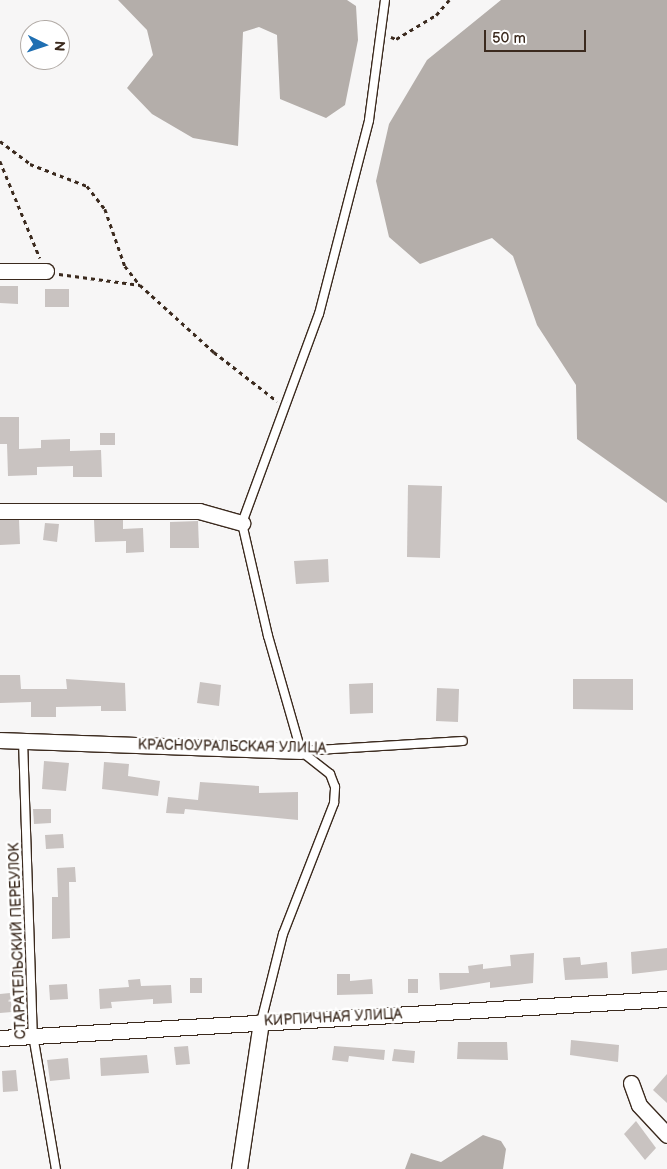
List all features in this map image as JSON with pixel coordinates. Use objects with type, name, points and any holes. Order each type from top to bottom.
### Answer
[{"type":"street","points":[[0,271],[46,271]]},
{"type":"street","points":[[0,511],[199,511],[242,523]]},
{"type":"street","name":"КРАСНОУРАЛЬСКАЯ УЛИЦА","points":[[0,740],[302,751]]},
{"type":"street","name":"КИРПИЧНАЯ УЛИЦА","points":[[0,1038],[667,999]]},
{"type":"street","points":[[239,1169],[261,1022]]},
{"type":"street","points":[[631,1083],[639,1105],[667,1135]]},
{"type":"lane","points":[[261,1022],[283,934],[334,802],[330,774],[302,751],[268,636],[242,523],[318,314],[367,129],[385,0]]},
{"type":"lane","name":"СТАРАТЕЛЬСКИЙ ПЕРЕУЛОК","points":[[23,740],[33,1035],[56,1169]]},
{"type":"lane","name":"КРАСНОУРАЛЬСКАЯ УЛИЦА","points":[[302,751],[463,741]]},
{"type":"path","points":[[381,32],[396,39],[436,15],[449,0]]},
{"type":"path","points":[[0,141],[30,164],[88,186],[105,209],[124,266],[140,285],[214,352],[284,407]]},
{"type":"path","points":[[0,160],[46,271],[140,285]]},
{"type":"shaded area","points":[[118,0],[347,0],[356,6],[358,40],[345,105],[326,118],[280,99],[277,35],[259,27],[243,32],[238,146],[193,138],[152,114],[127,88],[153,55],[147,30]]},
{"type":"shaded area","points":[[501,0],[667,0],[667,503],[577,439],[576,385],[537,325],[513,256],[492,238],[420,264],[389,237],[376,181],[389,124],[427,60]]},
{"type":"shaded area","points":[[483,1135],[501,1141],[506,1149],[503,1169],[405,1169],[411,1153],[441,1162]]},
{"type":"building","points":[[0,286],[18,286],[18,304],[0,303]]},
{"type":"building","points":[[45,289],[69,289],[69,307],[45,307]]},
{"type":"building","points":[[0,417],[19,417],[19,449],[41,448],[41,440],[70,439],[70,451],[101,450],[102,477],[73,477],[73,466],[37,467],[37,475],[8,476],[7,444],[0,444]]},
{"type":"building","points":[[100,433],[115,433],[115,445],[100,445]]},
{"type":"building","points":[[408,485],[442,486],[440,558],[407,557]]},
{"type":"building","points":[[0,520],[19,520],[20,544],[0,545]]},
{"type":"building","points":[[94,520],[123,520],[123,529],[143,528],[144,552],[126,553],[126,541],[95,542]]},
{"type":"building","points":[[198,521],[199,548],[170,548],[170,522]]},
{"type":"building","points":[[45,523],[59,524],[57,542],[43,540]]},
{"type":"building","points":[[328,559],[329,582],[296,584],[294,561]]},
{"type":"building","points":[[0,675],[20,675],[21,689],[67,689],[66,679],[125,683],[126,711],[101,711],[101,706],[56,707],[56,717],[31,717],[31,702],[0,703]]},
{"type":"building","points":[[573,679],[633,679],[633,710],[573,709]]},
{"type":"building","points":[[200,682],[221,685],[219,706],[197,703]]},
{"type":"building","points":[[373,683],[373,713],[350,714],[349,684]]},
{"type":"building","points":[[437,688],[459,689],[458,722],[436,721]]},
{"type":"building","points":[[44,761],[69,763],[66,791],[42,789]]},
{"type":"building","points":[[104,762],[129,764],[128,776],[160,781],[158,796],[102,789]]},
{"type":"building","points":[[200,782],[259,786],[259,793],[298,792],[298,820],[185,809],[184,814],[166,813],[168,797],[198,800]]},
{"type":"building","points":[[33,809],[51,809],[51,823],[34,824]]},
{"type":"building","points":[[63,834],[64,848],[46,849],[45,835]]},
{"type":"building","points":[[75,867],[76,882],[69,882],[70,938],[52,939],[52,897],[58,897],[57,868]]},
{"type":"building","points":[[667,948],[667,970],[632,974],[631,952]]},
{"type":"building","points":[[534,953],[533,983],[490,988],[490,982],[440,990],[439,973],[469,973],[468,966],[483,964],[483,969],[511,966],[510,955]]},
{"type":"building","points":[[580,957],[581,965],[607,962],[608,978],[565,980],[563,958]]},
{"type":"building","points":[[337,974],[350,974],[350,981],[372,979],[373,994],[337,995]]},
{"type":"building","points":[[190,978],[202,978],[202,993],[190,993]]},
{"type":"building","points":[[140,979],[141,986],[171,985],[172,1003],[153,1004],[153,999],[111,1002],[112,1008],[100,1009],[99,989],[129,987],[128,980]]},
{"type":"building","points":[[408,979],[418,979],[418,993],[408,993]]},
{"type":"building","points":[[67,984],[68,999],[50,1000],[49,985]]},
{"type":"building","points":[[10,993],[12,1012],[0,1013],[0,994]]},
{"type":"building","points":[[571,1040],[619,1045],[618,1062],[570,1055]]},
{"type":"building","points":[[458,1042],[507,1042],[508,1060],[457,1059]]},
{"type":"building","points":[[188,1046],[190,1064],[176,1065],[174,1047]]},
{"type":"building","points":[[334,1046],[385,1050],[384,1060],[349,1056],[348,1062],[332,1060]]},
{"type":"building","points":[[394,1049],[415,1051],[414,1063],[392,1061]]},
{"type":"building","points":[[147,1055],[149,1073],[101,1076],[100,1058]]},
{"type":"building","points":[[68,1058],[70,1079],[50,1081],[47,1060]]},
{"type":"building","points":[[16,1070],[18,1091],[3,1092],[2,1071]]},
{"type":"building","points":[[667,1074],[667,1103],[653,1090]]},
{"type":"building","points":[[636,1121],[656,1148],[645,1160],[624,1134]]}]
